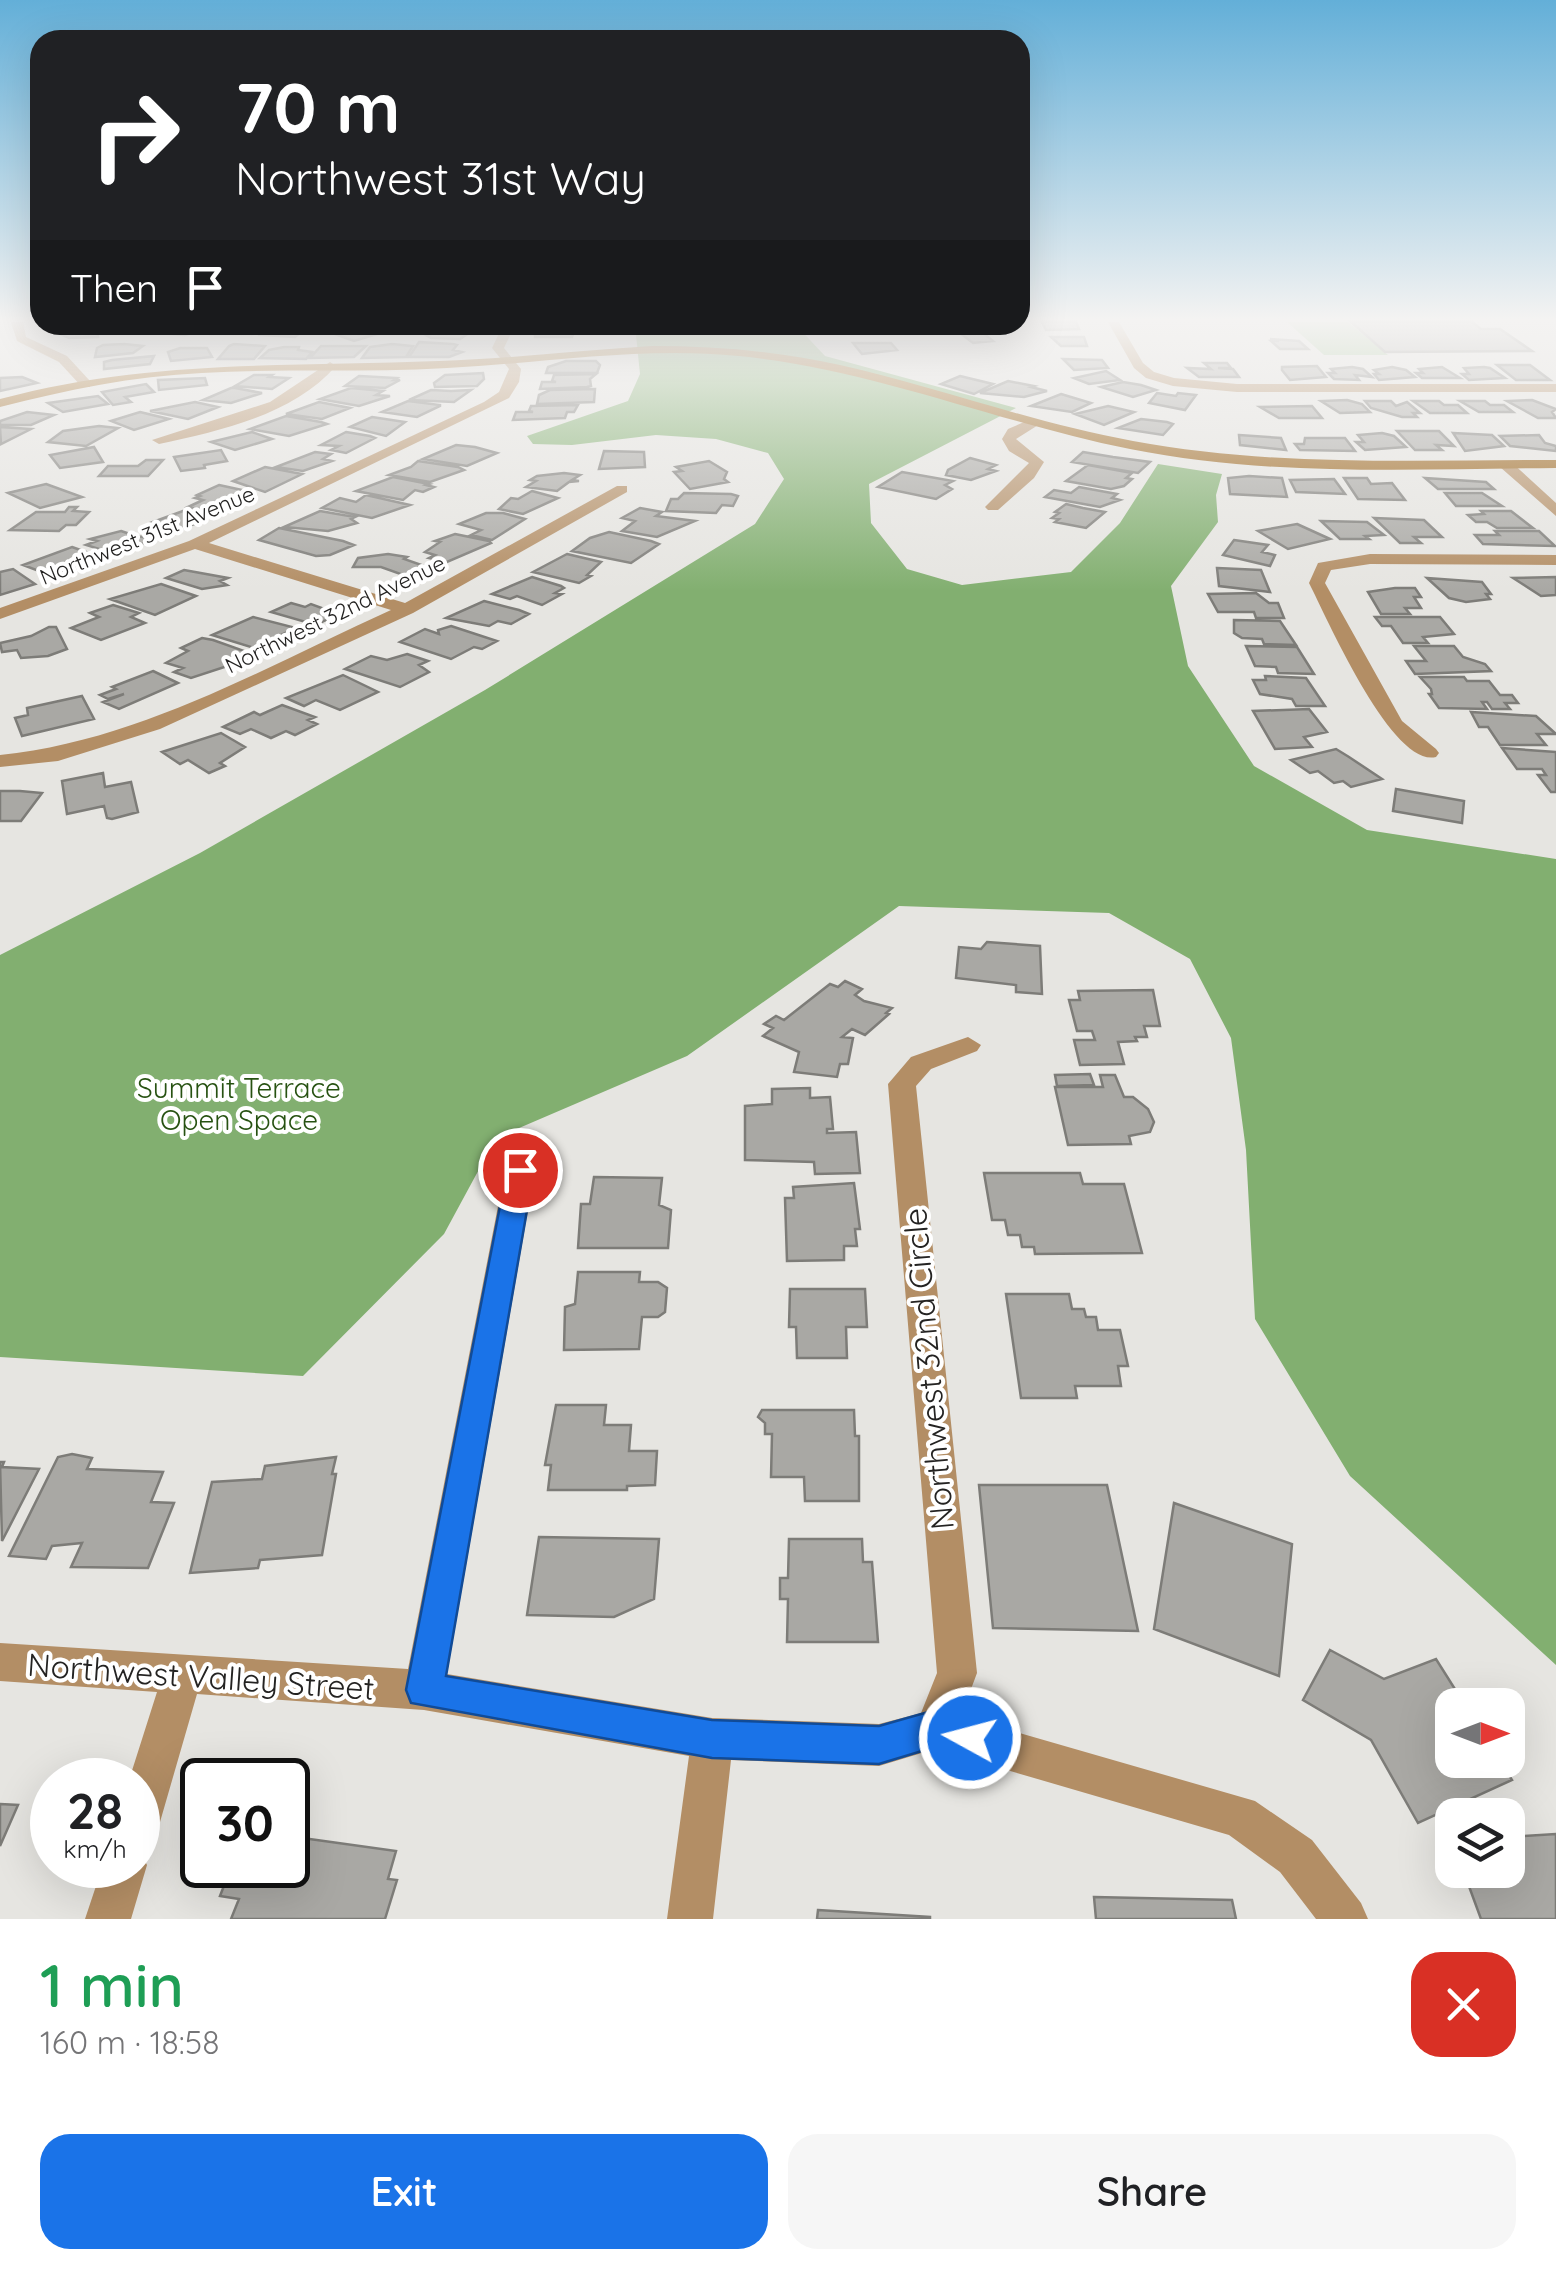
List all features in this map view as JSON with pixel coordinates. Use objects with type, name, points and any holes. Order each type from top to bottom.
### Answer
[{"type":"street","points":[[159,440],[215,426],[251,412]]},
{"type":"street","name":"Northwest 31st Avenue","points":[[0,614],[195,544],[475,412]]},
{"type":"street","points":[[997,412],[1135,446],[1213,457],[1314,463],[1556,464]]},
{"type":"street","points":[[993,507],[1033,471],[1037,462],[1009,440],[1013,432],[1036,422]]},
{"type":"street","points":[[1505,464],[1556,510]]},
{"type":"street","name":"Northwest 32nd Avenue","points":[[0,761],[58,755],[153,724],[407,609],[622,488]]},
{"type":"street","points":[[195,544],[407,609]]},
{"type":"street","points":[[1429,753],[1394,724],[1317,583],[1324,566],[1370,559],[1556,560]]},
{"type":"street","name":"Northwest 32nd Circle","points":[[935,1728],[956,1673],[902,1084],[921,1064],[968,1045]]},
{"type":"street","points":[[424,1690],[520,1170]]},
{"type":"street","name":"Northwest Valley Street","points":[[0,1662],[424,1690],[712,1739],[879,1745],[935,1728]]},
{"type":"street","points":[[157,1758],[182,1676]]},
{"type":"street","points":[[935,1728],[1240,1816],[1296,1856],[1345,1919]]},
{"type":"street","points":[[690,1919],[712,1739]]},
{"type":"street","points":[[108,1919],[118,1888]]},
{"type":"green space","name":"Summit Terrace Open Space","points":[[598,412],[1009,412],[869,484],[871,523],[907,569],[962,585],[1071,572],[1120,523],[1158,464],[1222,474],[1216,495],[1218,522],[1171,586],[1188,666],[1254,766],[1367,830],[1556,859],[1556,1665],[1350,1476],[1255,1319],[1246,1150],[1231,1038],[1190,959],[1109,913],[899,906],[687,1056],[496,1138],[444,1234],[303,1376],[0,1357],[0,955],[200,853],[485,690],[755,524],[784,479],[768,453],[716,439],[656,435],[572,445],[533,444],[527,436]]},
{"type":"building","points":[[27,412],[54,415],[31,425],[0,425],[0,421]]},
{"type":"building","points":[[140,412],[169,419],[134,430],[111,421]]},
{"type":"building","points":[[153,412],[207,412],[188,419]]},
{"type":"building","points":[[293,412],[341,412],[322,419],[286,414]]},
{"type":"building","points":[[383,412],[428,412],[417,417]]},
{"type":"building","points":[[516,412],[574,412],[567,412],[565,418],[513,420]]},
{"type":"building","points":[[1085,412],[1134,412],[1104,425],[1075,414]]},
{"type":"building","points":[[1268,412],[1317,412],[1322,418],[1279,418]]},
{"type":"building","points":[[1383,412],[1420,413],[1413,413],[1417,417]]},
{"type":"building","points":[[1526,412],[1553,412],[1556,418],[1538,418]]},
{"type":"building","points":[[286,416],[327,424],[289,436],[250,429]]},
{"type":"building","points":[[372,417],[405,422],[386,436],[350,427]]},
{"type":"building","points":[[1141,419],[1173,424],[1163,435],[1118,428]]},
{"type":"building","points":[[99,426],[118,428],[86,446],[48,442],[63,431]]},
{"type":"building","points":[[0,427],[31,429],[1,444]]},
{"type":"building","points":[[1397,431],[1439,431],[1454,446],[1415,450]]},
{"type":"building","points":[[252,432],[272,439],[235,450],[211,442]]},
{"type":"building","points":[[346,432],[375,438],[346,453],[331,450],[339,446],[321,445]]},
{"type":"building","points":[[1453,433],[1492,435],[1504,446],[1465,451]]},
{"type":"building","points":[[1239,435],[1281,438],[1286,450],[1240,445]]},
{"type":"building","points":[[1358,435],[1394,436],[1406,447],[1365,450],[1356,442],[1364,442]]},
{"type":"building","points":[[1539,435],[1545,443],[1556,446],[1556,451],[1510,446],[1500,436]]},
{"type":"building","points":[[1305,438],[1345,438],[1355,451],[1300,450],[1295,444],[1304,444]]},
{"type":"building","points":[[456,445],[497,453],[467,466],[423,459]]},
{"type":"building","points":[[94,447],[103,462],[60,468],[50,455]]},
{"type":"building","points":[[221,450],[227,461],[204,465],[205,468],[181,471],[174,457]]},
{"type":"building","points":[[604,451],[644,452],[645,467],[599,469]]},
{"type":"building","points":[[315,452],[331,454],[323,459],[332,461],[303,471],[276,467]]},
{"type":"building","points":[[1083,452],[1150,462],[1138,473],[1072,462]]},
{"type":"building","points":[[970,458],[996,465],[988,469],[996,471],[971,480],[946,475],[948,470]]},
{"type":"building","points":[[146,460],[163,460],[148,476],[99,476],[108,466],[138,466]]},
{"type":"building","points":[[418,461],[464,470],[430,482],[389,475]]},
{"type":"building","points":[[709,461],[727,472],[724,479],[728,482],[690,489],[674,472],[682,471],[676,467]]},
{"type":"building","points":[[1088,465],[1132,473],[1126,478],[1132,479],[1111,489],[1066,481]]},
{"type":"building","points":[[265,467],[302,474],[265,492],[233,481]]},
{"type":"building","points":[[902,472],[953,481],[945,485],[952,489],[936,499],[878,487]]},
{"type":"building","points":[[580,475],[572,480],[579,481],[569,482],[557,491],[526,487],[537,476]]},
{"type":"building","points":[[393,477],[434,487],[423,492],[415,490],[403,500],[356,491]]},
{"type":"building","points":[[1228,478],[1282,478],[1287,497],[1230,494]]},
{"type":"building","points":[[1344,478],[1367,478],[1371,484],[1392,483],[1405,500],[1358,499]]},
{"type":"building","points":[[1425,478],[1486,482],[1494,489],[1438,489]]},
{"type":"building","points":[[1334,479],[1345,494],[1296,492],[1290,480]]},
{"type":"building","points":[[46,484],[82,497],[40,508],[8,493]]},
{"type":"building","points":[[219,485],[251,492],[233,500],[244,502],[220,512],[188,507],[203,500],[195,498],[200,496],[197,495]]},
{"type":"building","points":[[1079,487],[1117,494],[1112,498],[1120,500],[1100,507],[1045,497],[1054,490],[1071,493]]},
{"type":"building","points":[[532,491],[558,498],[523,514],[499,509],[511,498],[518,499]]},
{"type":"building","points":[[684,493],[738,496],[733,506],[722,505],[716,513],[666,511],[671,499]]},
{"type":"building","points":[[1445,493],[1482,493],[1502,506],[1456,506]]},
{"type":"building","points":[[366,495],[410,505],[372,518],[322,508],[340,498],[356,502]]},
{"type":"building","points":[[1066,504],[1105,512],[1086,528],[1055,522],[1059,519],[1052,518],[1059,513],[1055,512]]},
{"type":"building","points":[[69,507],[89,512],[76,525],[66,525],[59,531],[10,530],[36,512],[65,512]]},
{"type":"building","points":[[191,508],[214,513],[201,522],[166,533],[146,528],[158,523],[153,522]]},
{"type":"building","points":[[640,508],[662,512],[656,516],[695,521],[657,537],[622,531],[635,521],[622,518]]},
{"type":"building","points":[[320,511],[355,517],[351,519],[357,523],[328,531],[284,527]]},
{"type":"building","points":[[1481,511],[1511,511],[1533,528],[1497,528],[1487,522],[1476,522],[1468,515],[1484,514]]},
{"type":"building","points":[[486,513],[525,519],[492,540],[471,535],[481,530],[459,524]]},
{"type":"building","points":[[1374,518],[1424,520],[1442,537],[1414,537],[1421,543],[1400,543]]},
{"type":"building","points":[[1321,521],[1367,522],[1384,535],[1340,539]]},
{"type":"building","points":[[1297,524],[1330,539],[1288,549],[1258,531]]},
{"type":"building","points":[[279,528],[354,545],[316,556],[259,540]]},
{"type":"building","points":[[121,531],[157,539],[112,553],[86,545],[97,541],[90,539]]},
{"type":"building","points":[[1495,531],[1539,531],[1555,546],[1483,544],[1475,535],[1499,535]]},
{"type":"building","points":[[609,532],[659,544],[631,563],[572,551],[590,538]]},
{"type":"building","points":[[455,534],[491,543],[447,562],[429,558],[435,555],[425,552],[440,542],[435,541]]},
{"type":"building","points":[[1234,540],[1268,545],[1262,552],[1275,555],[1270,566],[1223,555]]},
{"type":"building","points":[[72,547],[106,559],[52,576],[23,565]]},
{"type":"building","points":[[388,554],[407,557],[404,559],[430,568],[406,576],[381,567],[353,567],[358,558]]},
{"type":"building","points":[[567,554],[601,562],[587,575],[591,576],[579,583],[533,572]]},
{"type":"building","points":[[1217,568],[1261,570],[1270,592],[1219,586]]},
{"type":"building","points":[[13,569],[35,584],[0,595],[0,572]]},
{"type":"building","points":[[184,570],[228,578],[220,581],[227,585],[202,589],[166,578]]},
{"type":"building","points":[[532,577],[561,586],[564,588],[555,593],[562,594],[542,605],[517,596],[510,599],[492,594]]},
{"type":"building","points":[[1556,577],[1556,595],[1541,596],[1513,578]]},
{"type":"building","points":[[1427,578],[1482,582],[1491,594],[1486,594],[1490,599],[1466,602],[1449,598]]},
{"type":"building","points":[[161,584],[196,596],[155,615],[110,599]]},
{"type":"building","points":[[1415,588],[1421,597],[1414,597],[1421,608],[1405,608],[1410,614],[1381,614],[1368,592]]},
{"type":"building","points":[[1256,593],[1269,603],[1278,603],[1284,618],[1256,618],[1254,612],[1218,612],[1208,594]]},
{"type":"building","points":[[484,601],[529,614],[511,624],[498,621],[489,626],[446,618]]},
{"type":"building","points":[[291,603],[305,607],[311,604],[338,614],[316,625],[271,612]]},
{"type":"building","points":[[113,605],[139,613],[131,617],[145,623],[101,640],[71,628],[99,617],[90,613]]},
{"type":"building","points":[[253,617],[296,628],[254,648],[212,635]]},
{"type":"building","points":[[1375,617],[1440,617],[1454,634],[1423,637],[1428,643],[1403,643],[1391,626],[1382,626]]},
{"type":"building","points":[[1234,620],[1280,621],[1296,645],[1264,644],[1262,639],[1242,638],[1234,633]]},
{"type":"building","points":[[451,626],[497,641],[451,659],[400,642],[425,629],[439,634],[438,630]]},
{"type":"building","points":[[56,627],[67,649],[48,656],[21,658],[17,650],[2,652],[0,643]]},
{"type":"building","points":[[202,638],[258,656],[191,678],[174,672],[183,668],[166,663],[188,651],[181,648]]},
{"type":"building","points":[[1246,646],[1297,647],[1314,674],[1278,673],[1276,667],[1255,666]]},
{"type":"building","points":[[1414,646],[1454,646],[1463,657],[1485,664],[1491,671],[1415,674],[1406,661],[1426,661]]},
{"type":"building","points":[[407,654],[428,661],[419,665],[429,672],[400,687],[345,669],[371,656],[387,660]]},
{"type":"building","points":[[153,671],[178,683],[119,709],[103,702],[124,694],[108,699],[100,695],[116,689],[112,687]]},
{"type":"building","points":[[343,675],[378,692],[340,710],[316,700],[304,706],[286,698]]},
{"type":"building","points":[[1265,676],[1306,678],[1325,706],[1296,706],[1292,699],[1260,694],[1253,680],[1266,680]]},
{"type":"building","points":[[1420,677],[1489,681],[1500,695],[1512,695],[1518,703],[1505,703],[1510,709],[1492,709],[1487,702],[1482,702],[1487,709],[1439,708],[1429,694],[1431,689]]},
{"type":"building","points":[[82,696],[94,719],[22,736],[15,718],[28,715],[27,708]]},
{"type":"building","points":[[282,705],[315,717],[308,720],[317,724],[295,735],[286,731],[271,738],[251,729],[240,734],[223,727],[254,712],[260,715]]},
{"type":"building","points":[[1309,709],[1327,732],[1304,737],[1312,747],[1275,749],[1253,711]]},
{"type":"building","points":[[1471,712],[1536,716],[1556,734],[1537,734],[1546,745],[1500,745],[1488,727],[1479,727]]},
{"type":"building","points":[[221,733],[245,747],[220,763],[225,766],[209,773],[188,760],[180,764],[162,752]]},
{"type":"building","points":[[1502,748],[1556,752],[1556,792],[1551,792],[1538,775],[1546,775],[1542,769],[1517,769]]},
{"type":"building","points":[[1336,749],[1382,779],[1351,787],[1343,781],[1334,783],[1318,771],[1310,773],[1291,760]]},
{"type":"building","points":[[103,773],[105,787],[131,782],[138,812],[112,819],[107,818],[104,806],[67,814],[62,781]]},
{"type":"building","points":[[1396,789],[1464,801],[1462,823],[1393,811]]},
{"type":"building","points":[[0,791],[42,793],[21,821],[0,821]]},
{"type":"building","points":[[987,942],[1040,946],[1042,994],[1016,992],[1016,985],[956,978],[959,947],[981,949]]},
{"type":"building","points":[[845,981],[862,989],[855,995],[864,1001],[892,1008],[886,1013],[889,1014],[865,1035],[852,1029],[842,1037],[853,1038],[848,1064],[840,1064],[837,1077],[794,1072],[799,1052],[763,1036],[773,1028],[764,1024],[776,1016],[784,1020],[830,984],[838,987]]},
{"type":"building","points":[[1153,990],[1160,1026],[1144,1026],[1147,1037],[1135,1037],[1137,1041],[1118,1042],[1124,1064],[1080,1065],[1074,1040],[1095,1040],[1092,1031],[1077,1031],[1069,1000],[1080,1000],[1078,991]]},
{"type":"building","points":[[1090,1074],[1094,1085],[1057,1086],[1055,1075]]},
{"type":"building","points":[[1100,1075],[1115,1075],[1124,1097],[1133,1097],[1148,1109],[1154,1122],[1150,1132],[1129,1136],[1131,1144],[1068,1145],[1055,1087],[1103,1087]]},
{"type":"building","points":[[810,1088],[810,1098],[830,1097],[833,1129],[827,1129],[827,1133],[856,1132],[860,1173],[815,1174],[814,1162],[745,1160],[745,1106],[772,1104],[772,1089]]},
{"type":"building","points":[[984,1173],[1080,1173],[1083,1184],[1124,1184],[1142,1253],[1035,1254],[1034,1247],[1022,1247],[1020,1235],[1008,1235],[1005,1220],[992,1220]]},
{"type":"building","points":[[594,1177],[662,1178],[659,1205],[671,1210],[668,1248],[578,1248],[581,1204],[590,1204]]},
{"type":"building","points":[[854,1183],[860,1229],[855,1229],[857,1246],[844,1246],[844,1260],[787,1261],[785,1198],[794,1198],[793,1187]]},
{"type":"building","points":[[578,1272],[640,1272],[639,1282],[658,1282],[667,1288],[665,1312],[658,1317],[642,1317],[639,1349],[564,1350],[565,1307],[575,1304]]},
{"type":"building","points":[[790,1289],[865,1289],[867,1327],[846,1327],[847,1358],[797,1358],[796,1327],[789,1327]]},
{"type":"building","points":[[1006,1294],[1069,1294],[1072,1309],[1084,1309],[1086,1317],[1096,1317],[1098,1330],[1120,1330],[1128,1366],[1118,1366],[1121,1386],[1075,1386],[1077,1398],[1021,1398]]},
{"type":"building","points":[[556,1405],[606,1405],[604,1425],[631,1425],[629,1451],[657,1451],[655,1485],[627,1486],[627,1490],[548,1490],[551,1465],[545,1465]]},
{"type":"building","points":[[762,1410],[854,1410],[855,1436],[859,1436],[859,1501],[805,1501],[804,1477],[771,1477],[772,1434],[765,1434],[765,1423],[758,1417]]},
{"type":"building","points":[[72,1454],[92,1458],[87,1469],[163,1472],[151,1502],[174,1503],[148,1568],[71,1567],[82,1543],[52,1546],[46,1559],[9,1556],[58,1457]]},
{"type":"building","points":[[336,1457],[322,1555],[260,1560],[258,1568],[190,1573],[212,1482],[262,1479],[265,1466]]},
{"type":"building","points":[[0,1462],[4,1462],[2,1467],[39,1469],[2,1541]]},
{"type":"building","points":[[979,1485],[1107,1485],[1138,1631],[993,1628]]},
{"type":"building","points":[[1174,1503],[1292,1544],[1279,1676],[1154,1629]]},
{"type":"building","points":[[539,1537],[659,1539],[654,1599],[614,1617],[527,1615]]},
{"type":"building","points":[[789,1539],[862,1539],[863,1562],[872,1562],[878,1642],[787,1642],[788,1599],[780,1599],[780,1578],[788,1578]]},
{"type":"building","points":[[1330,1650],[1384,1679],[1436,1659],[1454,1688],[1435,1688],[1435,1778],[1512,1780],[1473,1798],[1435,1798],[1435,1815],[1418,1823],[1371,1740],[1303,1700]]},
{"type":"building","points":[[0,1804],[18,1805],[0,1846]]},
{"type":"building","points":[[1556,1834],[1556,1919],[1481,1919],[1470,1888],[1525,1888],[1525,1836]]},
{"type":"building","points":[[310,1839],[396,1851],[388,1879],[397,1880],[385,1919],[231,1919],[239,1899],[220,1896],[223,1888],[310,1888]]},
{"type":"building","points":[[1094,1897],[1232,1900],[1236,1919],[1096,1919]]},
{"type":"building","points":[[818,1910],[930,1917],[930,1919],[817,1919]]},
{"type":"route","points":[[520,1170],[424,1690],[712,1739],[879,1745],[935,1728],[970,1738]]}]
